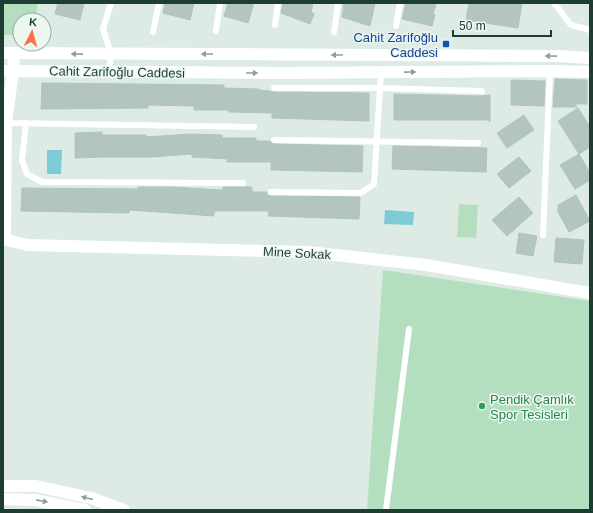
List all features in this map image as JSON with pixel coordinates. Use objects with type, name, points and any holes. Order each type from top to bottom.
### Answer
[{"type":"main road","name":"Cahit Zarifoğlu Caddesi","points":[[9,53],[557,56],[590,58]]},
{"type":"main road","points":[[4,239],[9,53]]},
{"type":"main road","name":"Cahit Zarifoğlu Caddesi","points":[[8,71],[280,73],[590,72]]},
{"type":"main road","name":"Mine Sokak","points":[[4,239],[28,245],[308,252],[426,265],[590,293]]},
{"type":"main road","points":[[3,486],[36,486],[91,498],[124,510]]},
{"type":"main road","points":[[3,499],[35,500],[85,510]]},
{"type":"lane","points":[[109,72],[111,54],[103,29],[111,3]]},
{"type":"lane","points":[[153,32],[159,3]]},
{"type":"lane","points":[[216,31],[220,3]]},
{"type":"lane","points":[[275,25],[278,3]]},
{"type":"lane","points":[[334,32],[338,3]]},
{"type":"lane","points":[[396,26],[400,3]]},
{"type":"lane","points":[[554,3],[571,25],[590,30]]},
{"type":"lane","points":[[542,235],[550,71]]},
{"type":"lane","points":[[271,192],[361,193],[374,184],[381,72]]},
{"type":"lane","points":[[274,88],[380,88],[482,91]]},
{"type":"lane","points":[[6,123],[254,127]]},
{"type":"lane","points":[[26,123],[22,160],[27,174],[42,182],[243,183]]},
{"type":"lane","points":[[274,140],[478,143]]},
{"type":"lane","points":[[386,510],[409,329]]},
{"type":"green space","points":[[3,3],[38,3],[36,12],[12,12],[12,35],[3,35]]},
{"type":"green space","points":[[459,204],[478,205],[476,238],[457,237]]},
{"type":"green space","name":"Pendik Çamlık Spor Tesisleri","points":[[383,270],[590,301],[590,510],[367,510]]},
{"type":"water","points":[[47,150],[62,150],[61,174],[47,174]]},
{"type":"water","points":[[385,210],[414,212],[413,225],[384,224]]},
{"type":"building","points":[[58,3],[84,3],[80,20],[55,14]]},
{"type":"building","points":[[165,3],[194,3],[190,20],[163,13]]},
{"type":"building","points":[[228,3],[254,3],[248,23],[224,16]]},
{"type":"building","points":[[283,3],[313,3],[311,12],[314,14],[310,24],[281,13]]},
{"type":"building","points":[[344,3],[375,3],[370,26],[342,17]]},
{"type":"building","points":[[406,3],[436,3],[432,26],[402,19]]},
{"type":"building","points":[[469,3],[522,3],[518,28],[466,20]]},
{"type":"building","points":[[555,79],[587,80],[587,104],[575,104],[577,107],[553,107]]},
{"type":"building","points":[[511,80],[545,81],[544,106],[511,105]]},
{"type":"building","points":[[42,83],[224,85],[224,88],[259,89],[274,92],[369,93],[369,121],[272,118],[272,113],[229,112],[229,110],[194,110],[194,106],[148,105],[148,108],[41,109]]},
{"type":"building","points":[[394,94],[490,95],[490,122],[488,119],[394,120]]},
{"type":"building","points":[[578,108],[590,127],[590,147],[579,154],[558,121]]},
{"type":"building","points":[[524,115],[534,130],[507,148],[497,133]]},
{"type":"building","points":[[102,132],[102,135],[146,135],[146,137],[191,134],[222,135],[222,138],[256,138],[256,141],[270,141],[274,144],[363,146],[362,172],[271,170],[271,162],[227,162],[227,159],[192,157],[192,154],[152,157],[75,158],[75,133]]},
{"type":"building","points":[[393,146],[487,148],[486,172],[392,169]]},
{"type":"building","points":[[579,154],[590,173],[590,180],[575,189],[560,165]]},
{"type":"building","points":[[519,157],[531,171],[509,188],[497,174]]},
{"type":"building","points":[[138,187],[223,190],[223,187],[252,187],[252,192],[267,192],[267,195],[271,196],[360,197],[359,219],[268,216],[269,211],[214,211],[214,216],[130,210],[129,213],[21,211],[22,188],[138,189]]},
{"type":"building","points":[[576,195],[590,221],[569,232],[558,212],[558,205]]},
{"type":"building","points":[[519,197],[533,213],[507,236],[492,220]]},
{"type":"building","points":[[519,233],[537,236],[533,256],[516,253]]},
{"type":"building","points":[[556,238],[584,240],[582,264],[554,262]]},
{"type":"place","name":"Cahit Zarifoğlu Caddesi","points":[[446,44]]},
{"type":"place","name":"Pendik Çamlık Spor Tesisleri","points":[[482,406]]}]
